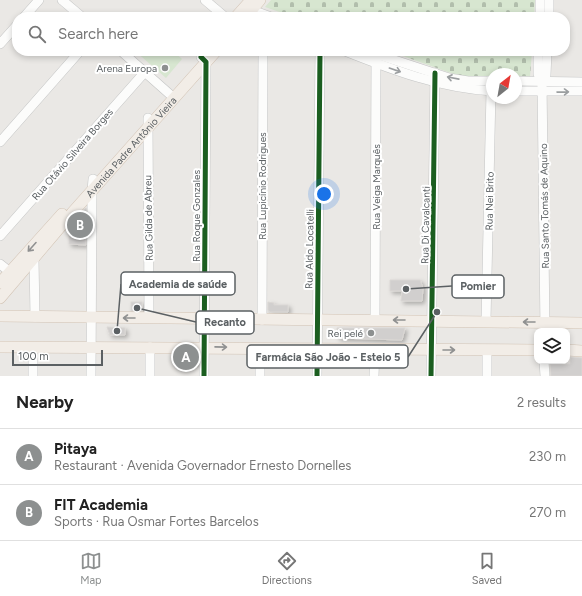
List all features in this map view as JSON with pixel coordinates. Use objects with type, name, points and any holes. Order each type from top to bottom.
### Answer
[{"type":"main road","points":[[245,12],[260,0]]},
{"type":"main road","name":"Avenida Padre Antônio Vieira","points":[[0,283],[93,179],[172,96],[205,57]]},
{"type":"main road","name":"Avenida Padre Antônio Vieira","points":[[0,298],[92,191],[147,123]]},
{"type":"main road","points":[[0,316],[205,320],[433,320],[486,321],[545,326],[582,323]]},
{"type":"main road","points":[[0,347],[534,350]]},
{"type":"main road","points":[[570,350],[582,350]]},
{"type":"street","points":[[28,12],[39,0]]},
{"type":"street","points":[[62,0],[76,12]]},
{"type":"street","points":[[205,0],[219,12]]},
{"type":"street","points":[[540,0],[540,12]]},
{"type":"street","points":[[549,0],[549,12]]},
{"type":"street","points":[[0,44],[12,31]]},
{"type":"street","points":[[0,142],[76,56]]},
{"type":"street","points":[[126,56],[172,96]]},
{"type":"street","name":"Rua Lupicínio Rodrigues","points":[[262,320],[263,56]]},
{"type":"street","name":"Rua Aldo Locatelli","points":[[317,376],[320,56]]},
{"type":"street","points":[[373,56],[434,73],[486,85]]},
{"type":"street","points":[[373,56],[435,83],[464,89],[486,87]]},
{"type":"street","name":"Rua Veiga Marquês","points":[[373,56],[375,320]]},
{"type":"street","points":[[538,56],[538,74],[542,81]]},
{"type":"street","points":[[542,81],[546,74],[547,56]]},
{"type":"street","name":"Rua Roque Gonzales","points":[[204,376],[205,57]]},
{"type":"street","name":"Rua Otávio Silveira Borges","points":[[0,236],[144,73]]},
{"type":"street","name":"Rua Di Cavalcanti","points":[[431,376],[433,320],[434,73]]},
{"type":"street","points":[[522,81],[582,82]]},
{"type":"street","name":"Rua Santo Tomás de Aquino","points":[[542,81],[545,326]]},
{"type":"street","points":[[522,91],[582,92]]},
{"type":"street","name":"Rua Nei Brito","points":[[486,321],[491,104]]},
{"type":"street","name":"Rua Gilda de Abreu","points":[[147,123],[149,318]]},
{"type":"street","points":[[91,376],[93,179]]},
{"type":"street","points":[[34,259],[35,317]]},
{"type":"street","points":[[0,264],[10,272]]},
{"type":"street","points":[[33,347],[33,376]]},
{"type":"street","points":[[150,347],[150,376]]},
{"type":"street","points":[[260,348],[260,376]]},
{"type":"street","points":[[374,376],[375,349]]},
{"type":"street","points":[[487,350],[487,376]]},
{"type":"street","points":[[544,364],[545,376]]},
{"type":"green space","points":[[271,0],[535,0],[534,12],[280,12],[265,7]]},
{"type":"green space","name":"Arena Europa","points":[[141,56],[179,56],[182,59],[166,78]]},
{"type":"green space","points":[[403,56],[532,56],[530,77],[522,77],[522,68],[486,68],[486,77],[459,76]]},
{"type":"building","points":[[86,208],[86,245],[69,244],[69,233],[73,233],[74,222]]},
{"type":"building","points":[[390,280],[420,280],[423,288],[422,301],[401,301],[402,291],[390,291]]},
{"type":"building","points":[[131,302],[142,302],[142,311],[131,311]]},
{"type":"building","points":[[268,302],[274,303],[274,305],[288,305],[288,312],[270,312],[268,310]]},
{"type":"building","points":[[107,327],[125,328],[125,335],[110,335]]},
{"type":"building","name":"Rei pelé","points":[[337,328],[405,328],[402,340],[338,338]]},
{"type":"building","points":[[175,355],[198,355],[198,363],[175,363]]},
{"type":"building","points":[[570,357],[582,358],[582,376],[551,376],[550,364],[570,364]]},
{"type":"cycle path","points":[[317,376],[320,56]]},
{"type":"cycle path","points":[[201,57],[206,62],[204,376]]},
{"type":"cycle path","points":[[431,376],[435,73]]},
{"type":"place","name":"Arena Europa","points":[[165,68]]},
{"type":"place","name":"FIT Academia","points":[[80,225]]},
{"type":"place","name":"Pomier","points":[[406,289]]},
{"type":"place","name":"Recanto","points":[[137,308]]},
{"type":"place","name":"Farmácia São João - Esteio 5","points":[[437,312]]},
{"type":"place","name":"Academia de saúde","points":[[117,331]]},
{"type":"place","name":"Rei pelé","points":[[371,333]]},
{"type":"place","name":"Pitaya","points":[[186,357]]}]
